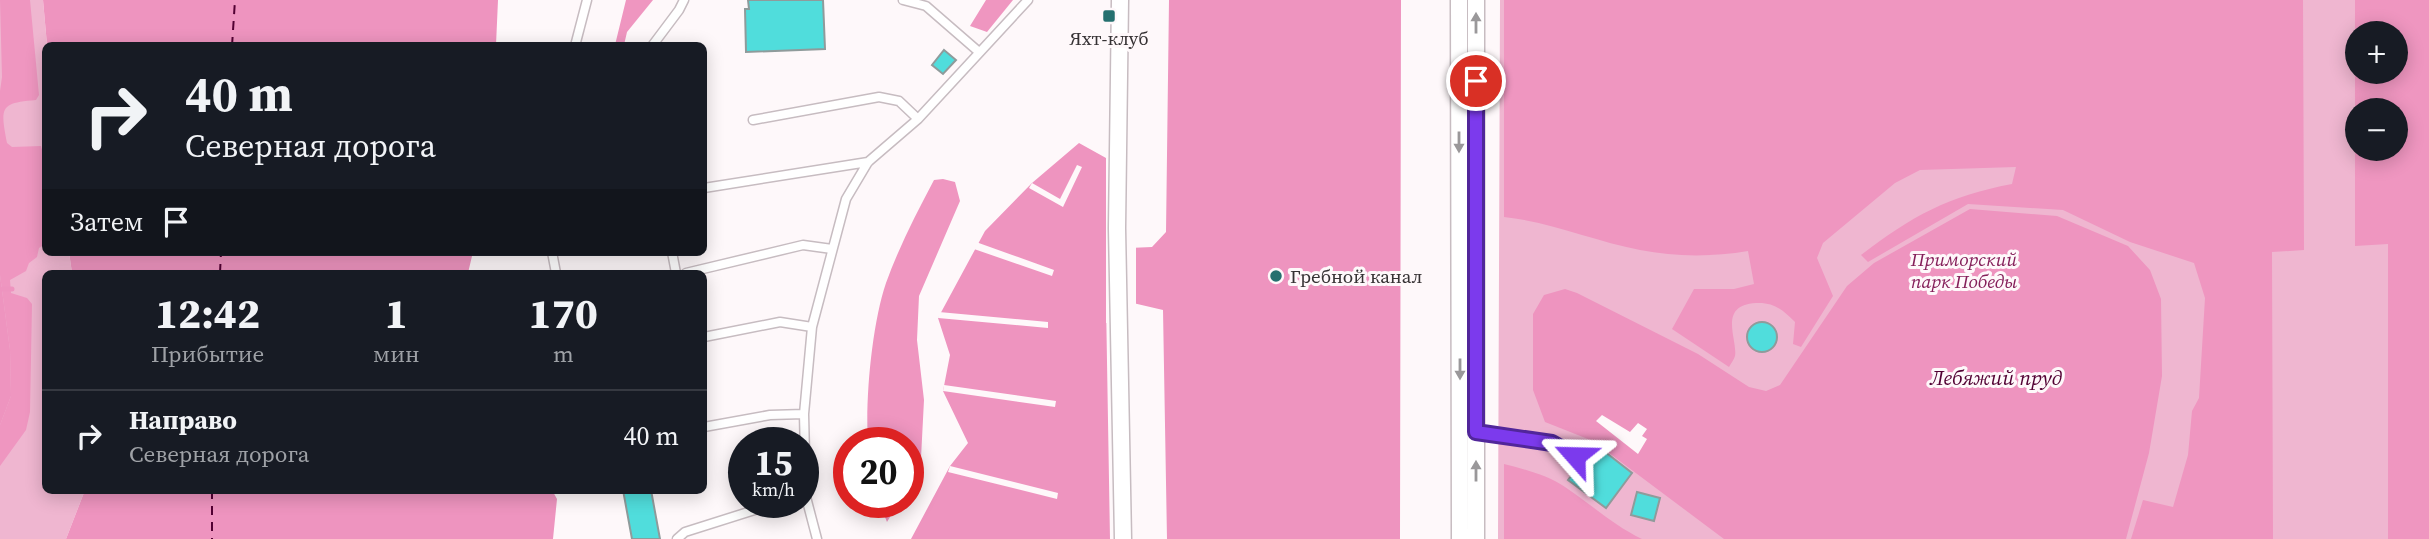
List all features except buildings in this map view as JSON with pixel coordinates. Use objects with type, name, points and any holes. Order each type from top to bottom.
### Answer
[{"type":"street","points":[[1119,0],[1117,228],[1123,539]]},
{"type":"street","points":[[1459,0],[1468,432],[1476,539]]},
{"type":"street","points":[[1460,539],[1468,432],[1476,0]]},
{"type":"lane","points":[[576,42],[587,0]]},
{"type":"lane","points":[[655,42],[684,0]]},
{"type":"lane","points":[[903,0],[926,6],[979,52]]},
{"type":"lane","points":[[804,427],[812,327],[846,199],[868,162],[918,120],[1028,0]]},
{"type":"lane","points":[[753,120],[879,97],[899,101],[918,120]]},
{"type":"lane","points":[[707,188],[868,162]]},
{"type":"lane","points":[[699,270],[803,245],[832,250]]},
{"type":"lane","points":[[707,336],[780,322],[812,327]]},
{"type":"lane","points":[[707,426],[770,415],[804,414]]},
{"type":"lane","points":[[1468,432],[1552,443],[1575,456]]},
{"type":"lane","points":[[677,539],[685,532],[729,518]]},
{"type":"lane","points":[[811,518],[817,539]]},
{"type":"green space","points":[[0,0],[43,0],[47,42],[42,42],[42,256],[70,256],[72,270],[42,270],[42,494],[83,494],[66,539],[0,539]]},
{"type":"green space","name":"Приморский парк Победы","points":[[1500,0],[2429,0],[2429,539],[1498,539]]},
{"type":"shaded area","points":[[0,0],[30,0],[39,95],[36,100],[9,105],[5,109],[4,122],[7,143],[12,147],[41,146],[42,246],[26,271],[10,280],[11,293],[27,298],[32,304],[30,412],[26,430],[0,466],[0,425],[11,396],[10,350],[0,275]]},
{"type":"shaded area","points":[[626,0],[653,0],[627,32],[625,42],[616,42]]},
{"type":"shaded area","points":[[986,0],[1013,0],[987,32],[970,26]]},
{"type":"shaded area","points":[[1504,0],[2303,0],[2304,250],[2272,252],[2273,539],[2131,539],[2143,500],[2173,507],[2188,455],[2192,411],[2199,398],[2205,298],[2194,263],[2130,242],[2063,210],[1968,204],[1868,262],[1861,255],[1897,229],[1932,209],[1969,195],[2012,184],[2016,167],[1920,170],[1895,183],[1823,243],[1817,258],[1833,296],[1801,347],[1793,344],[1795,322],[1782,310],[1762,303],[1744,305],[1733,316],[1735,356],[1729,367],[1672,329],[1694,289],[1734,289],[1754,284],[1748,251],[1667,254],[1504,217]]},
{"type":"shaded area","points":[[2355,0],[2429,0],[2429,539],[2388,539],[2388,244],[2355,246],[2355,161],[2408,161],[2408,98],[2355,98],[2355,84],[2408,84],[2408,21],[2355,21]]},
{"type":"shaded area","points":[[934,180],[955,182],[960,201],[919,296],[917,340],[924,400],[923,427],[868,427],[871,362],[881,300],[908,231]]},
{"type":"shaded area","points":[[1504,464],[1558,483],[1642,539],[1504,539]]},
{"type":"water","points":[[43,0],[498,0],[496,42],[47,42]]},
{"type":"water","name":"Гребной канал","points":[[1169,0],[1401,0],[1400,539],[1167,539],[1163,310],[1133,303],[1106,302],[1110,539],[911,539],[950,466],[968,443],[943,391],[950,355],[938,318],[985,231],[1032,183],[1079,143],[1106,158],[1106,249],[1152,247],[1166,232]]},
{"type":"water","name":"Лебяжий пруд","points":[[1970,209],[2057,216],[2128,246],[2150,270],[2161,299],[2162,376],[2149,453],[2126,539],[1724,539],[1593,441],[1545,422],[1533,390],[1533,314],[1544,295],[1565,289],[1577,293],[1698,354],[1749,387],[1766,391],[1780,385],[1847,286],[1874,263]]},
{"type":"water","points":[[70,256],[472,256],[469,270],[72,270]]},
{"type":"water","points":[[0,275],[10,350],[11,396],[0,425]]},
{"type":"water","points":[[83,494],[554,494],[557,499],[553,539],[66,539]]},
{"type":"pier","points":[[1077,165],[1082,167],[1063,207],[1029,188],[1032,183],[1060,199]]},
{"type":"pier","points":[[1106,228],[1109,228],[1109,246],[1136,246],[1136,307],[1109,306],[1109,323],[1106,323]]},
{"type":"pier","points":[[976,242],[1054,270],[1052,276],[974,249]]},
{"type":"pier","points":[[939,312],[1048,322],[1048,328],[938,318]]},
{"type":"pier","points":[[944,385],[1056,401],[1055,407],[943,391]]},
{"type":"pier","points":[[1602,415],[1630,432],[1638,423],[1647,429],[1642,436],[1647,439],[1638,454],[1596,421]]},
{"type":"pier","points":[[950,466],[1058,493],[1057,499],[948,472]]},
{"type":"waterway","points":[[3,289],[12,289]]},
{"type":"ferry route","points":[[232,42],[235,0]]},
{"type":"ferry route","points":[[220,270],[221,256]]},
{"type":"ferry route","points":[[212,494],[212,539]]},
{"type":"place","name":"Яхт-клуб","points":[[1109,16]]},
{"type":"place","name":"Гребной канал","points":[[1276,276]]},
{"type":"route","points":[[1476,81],[1476,432],[1552,443],[1575,456]]}]
